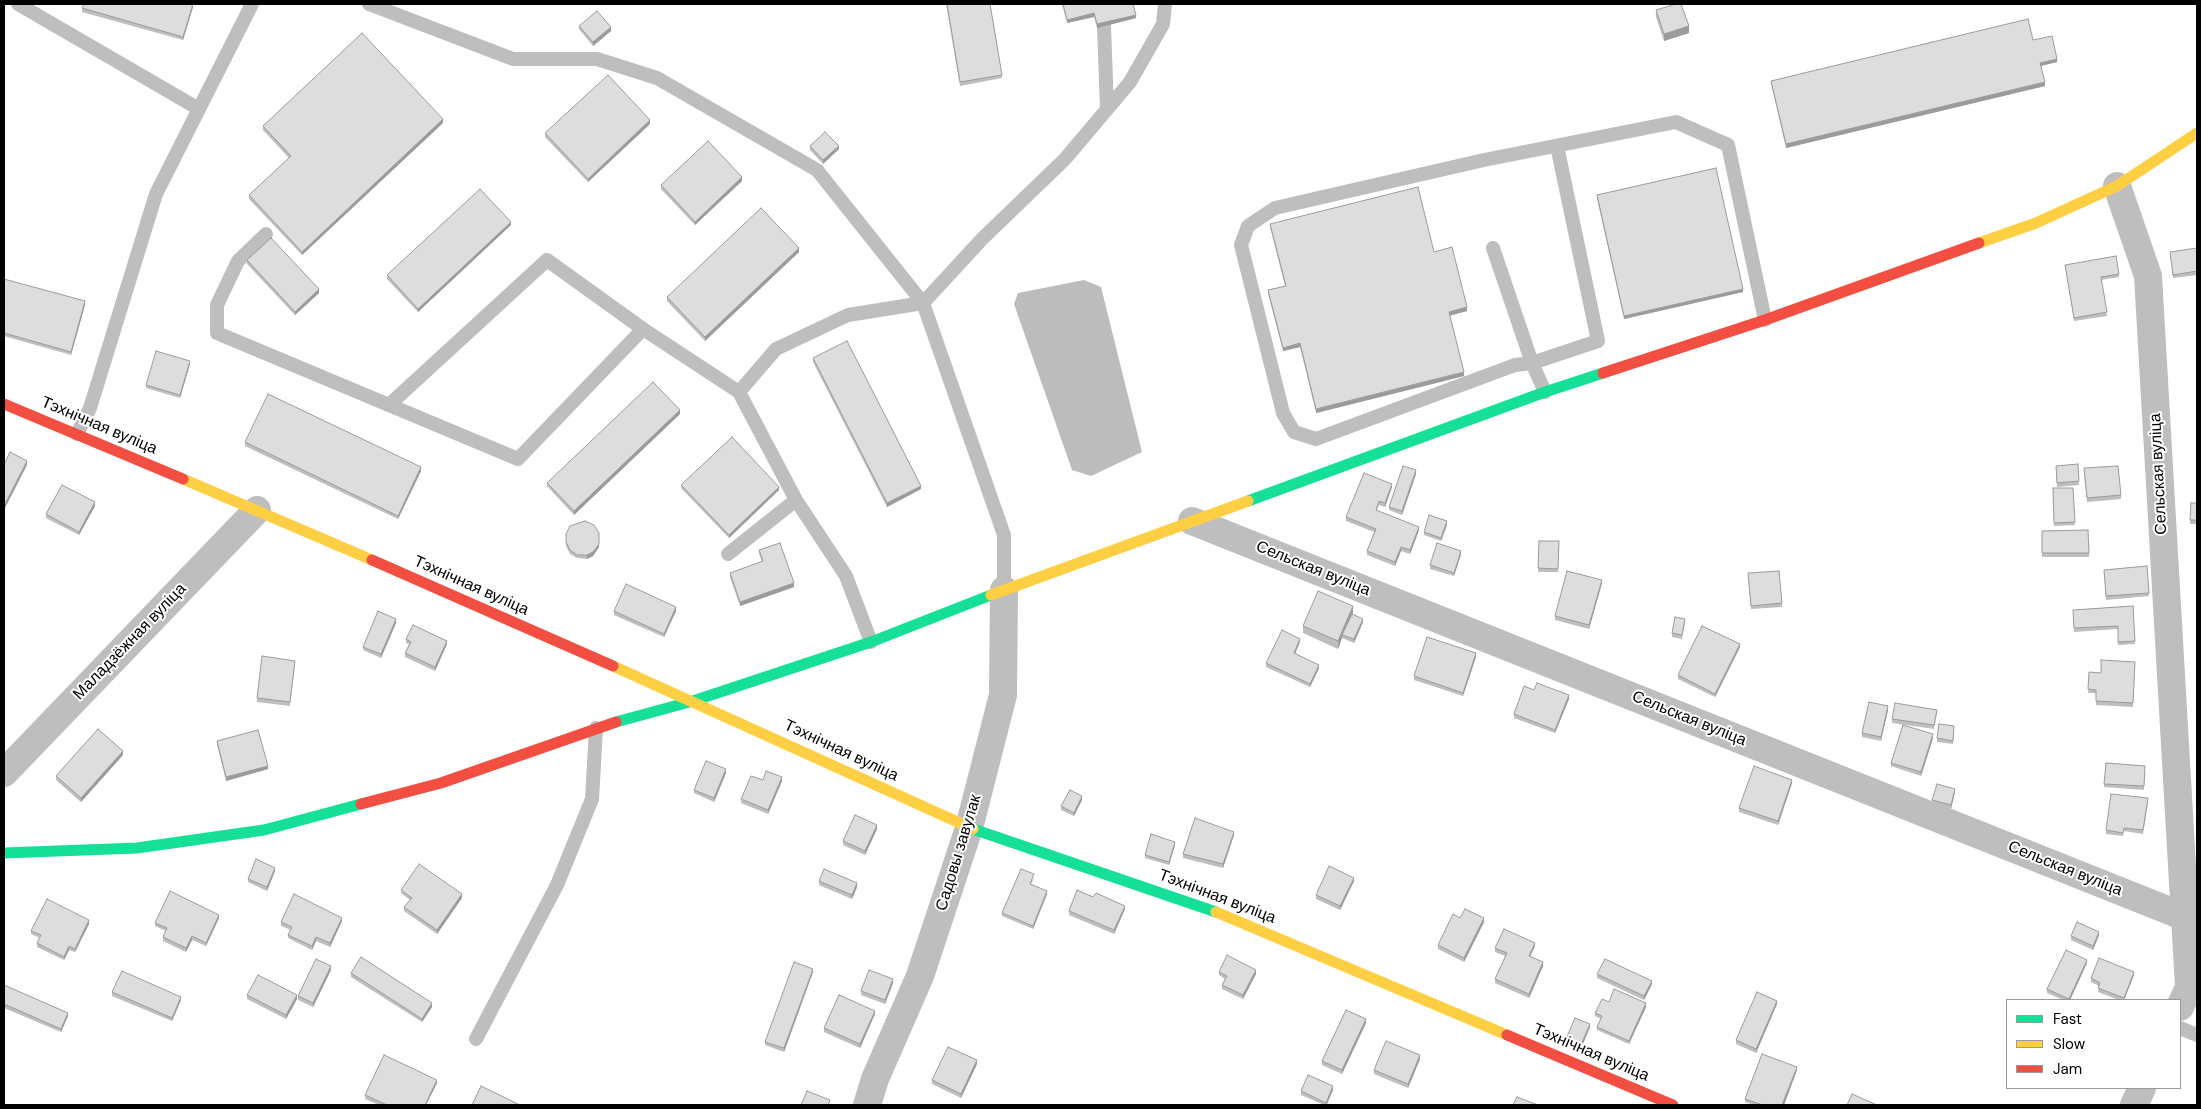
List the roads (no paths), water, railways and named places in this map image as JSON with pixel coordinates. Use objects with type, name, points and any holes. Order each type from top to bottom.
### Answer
[{"type":"street","points":[[4,853],[137,848],[264,830],[441,784],[596,728],[693,701],[871,642],[1192,520],[1545,392],[1764,320],[2036,223],[2117,186],[2197,134]]},
{"type":"street","name":"Сельская вуліца","points":[[2117,186],[2148,276],[2189,987],[2181,1005]]},
{"type":"street","name":"Тэхнічная вуліца","points":[[4,404],[256,510],[693,701],[970,828],[1220,912],[1673,1105]]},
{"type":"street","name":"Маладзёжная вуліца","points":[[4,773],[256,510]]},
{"type":"street","name":"Сельская вуліца","points":[[1192,520],[2185,917]]},
{"type":"street","name":"Садовы завулак","points":[[867,1105],[875,1079],[920,976],[970,828],[1003,695],[1004,590]]},
{"type":"street","points":[[2134,1105],[2142,1089]]},
{"type":"lane","points":[[18,4],[199,108]]},
{"type":"lane","points":[[77,434],[90,408],[156,194],[252,4]]},
{"type":"lane","points":[[369,4],[513,59],[596,60],[657,78],[817,170],[923,303],[1004,535],[1004,590]]},
{"type":"lane","points":[[739,392],[776,349],[848,315],[923,303],[982,239],[1065,159],[1130,82],[1163,24],[1166,4]]},
{"type":"lane","points":[[1104,26],[1107,108]]},
{"type":"lane","points":[[1557,146],[1598,341],[1532,363],[1515,365],[1316,439],[1294,432],[1283,413],[1241,245],[1248,226],[1275,208],[1484,160],[1676,122],[1728,144],[1764,320]]},
{"type":"lane","points":[[266,234],[238,261],[218,304],[217,333],[518,459],[643,329]]},
{"type":"lane","points":[[1493,248],[1532,363],[1545,392]]},
{"type":"lane","points":[[389,405],[547,260],[643,329],[739,392],[796,500],[846,576],[871,642]]},
{"type":"lane","points":[[728,554],[796,500]]},
{"type":"lane","points":[[476,1039],[557,885],[592,798],[596,728]]},
{"type":"lane","points":[[2181,1028],[2197,1035]]}]
